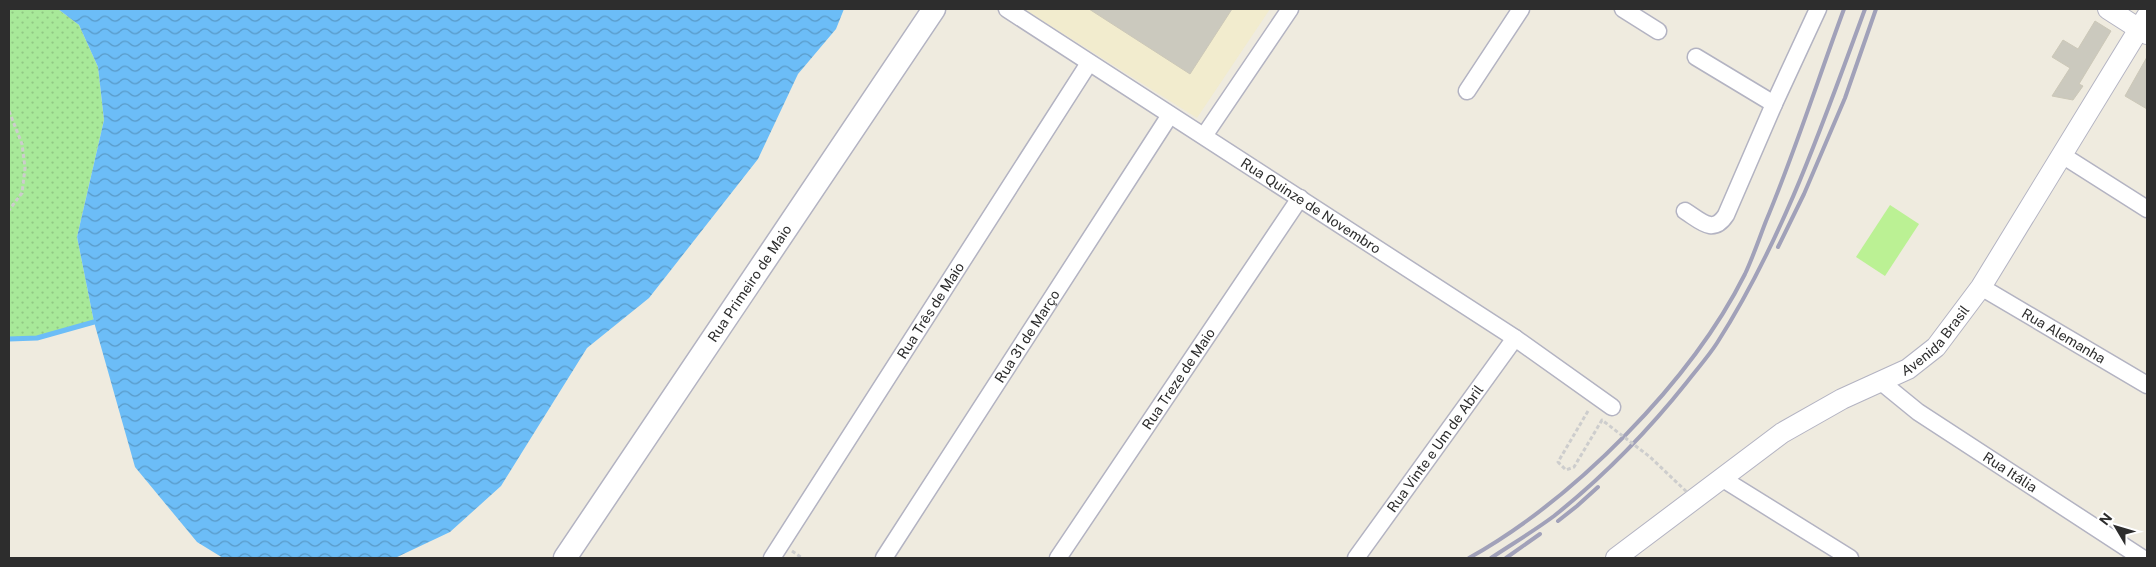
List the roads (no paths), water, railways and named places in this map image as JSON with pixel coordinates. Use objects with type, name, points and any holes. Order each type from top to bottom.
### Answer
[{"type":"main road","name":"Rua Primeiro de Maio","points":[[565,558],[934,9]]},
{"type":"street","name":"Rua Quinze de Novembro","points":[[1007,9],[1515,338],[1612,407]]},
{"type":"street","points":[[1204,136],[1290,9]]},
{"type":"street","points":[[1467,91],[1521,9]]},
{"type":"street","points":[[1623,9],[1658,31]]},
{"type":"street","points":[[1684,211],[1710,226],[1721,224],[1818,9]]},
{"type":"street","points":[[2108,9],[2145,26]]},
{"type":"street","name":"Avenida Brasil","points":[[1616,558],[1775,437],[1808,416],[1908,369],[1936,347],[1981,286],[2062,154],[2145,26]]},
{"type":"street","points":[[1696,57],[1774,104]]},
{"type":"street","name":"Rua Três de Maio","points":[[772,558],[1089,63]]},
{"type":"street","name":"Rua 31 de Março","points":[[884,558],[1170,115]]},
{"type":"street","points":[[2062,154],[2147,209]]},
{"type":"street","name":"Rua Treze de Maio","points":[[1058,558],[1300,198]]},
{"type":"street","name":"Rua Alemanha","points":[[1981,286],[2147,385]]},
{"type":"street","name":"Rua Vinte e Um de Abril","points":[[1356,558],[1515,338]]},
{"type":"street","name":"Rua Itália","points":[[1880,381],[1918,412],[2142,558]]},
{"type":"street","points":[[1723,478],[1850,558]]},
{"type":"water","points":[[58,9],[844,9],[836,29],[798,74],[758,159],[649,298],[587,348],[501,486],[450,532],[395,558],[223,558],[197,542],[135,467],[94,322],[77,237],[104,120],[98,67],[79,25]]},
{"type":"waterway","points":[[9,339],[37,338],[94,322]]},
{"type":"railway","points":[[1469,558],[1509,533],[1549,504],[1588,471],[1662,396],[1694,356],[1722,315],[1745,274],[1787,169],[1844,9]]},
{"type":"railway","points":[[1491,558],[1554,516],[1624,453],[1657,418],[1714,348],[1741,304],[1782,222],[1817,138],[1865,9]]},
{"type":"railway","points":[[1778,247],[1804,194],[1845,98],[1876,9]]},
{"type":"railway","points":[[1558,521],[1598,487]]},
{"type":"railway","points":[[1506,558],[1540,534]]}]
